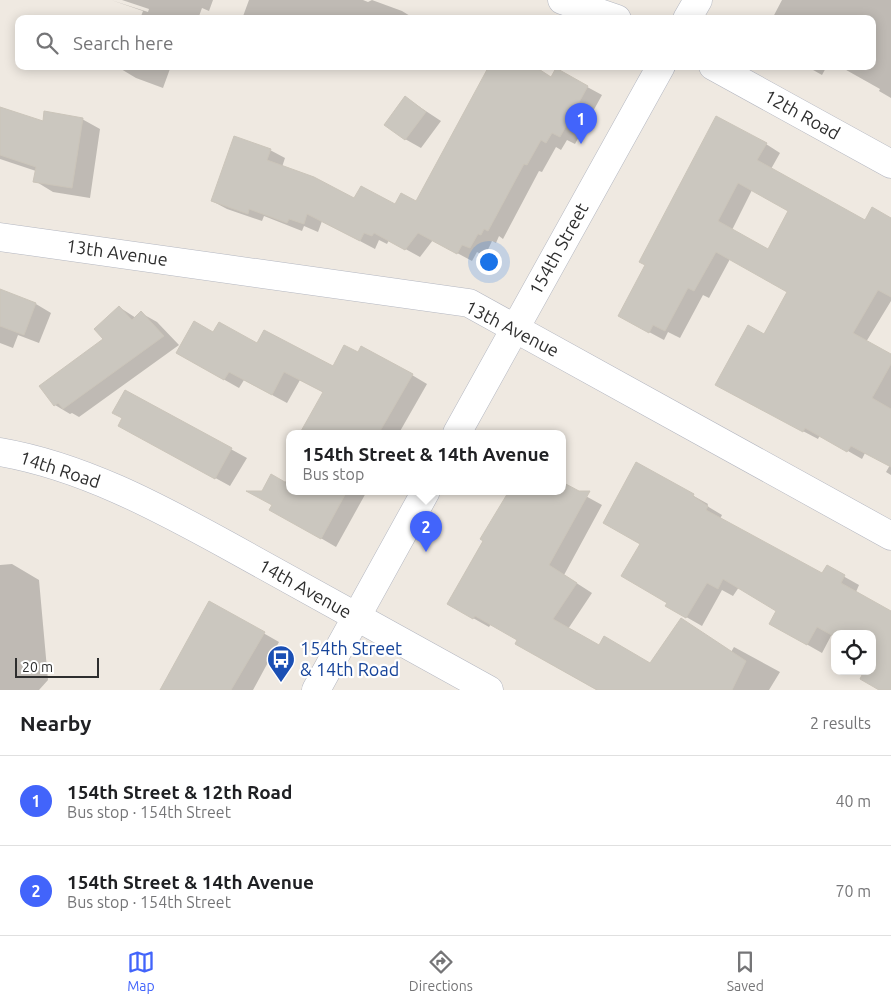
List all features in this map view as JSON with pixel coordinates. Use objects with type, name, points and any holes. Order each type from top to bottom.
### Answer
[{"type":"street","points":[[562,0],[605,15]]},
{"type":"street","points":[[689,15],[698,0]]},
{"type":"street","name":"154th Street","points":[[459,430],[659,70]]},
{"type":"street","name":"12th Road","points":[[720,70],[891,164]]},
{"type":"street","name":"13th Avenue","points":[[0,237],[469,303],[891,536]]},
{"type":"street","name":"14th Road","points":[[0,452],[56,467],[120,490]]},
{"type":"street","name":"14th Avenue","points":[[120,490],[158,507],[489,690]]},
{"type":"street","points":[[316,690],[424,495]]},
{"type":"building","points":[[487,70],[540,70],[551,77],[555,70],[560,70],[588,86],[560,137],[552,133],[546,143],[541,140],[527,165],[524,164],[488,231],[484,229],[481,235],[478,234],[470,248],[462,245],[457,254],[418,233],[405,250],[374,233],[372,236],[364,233],[360,241],[307,214],[304,224],[289,219],[287,223],[249,209],[248,214],[211,201],[234,136],[271,149],[267,160],[314,177],[354,198],[361,186],[395,204],[401,193],[416,201]]},
{"type":"building","points":[[405,96],[426,112],[405,140],[384,125]]},
{"type":"building","points":[[0,107],[43,121],[44,111],[83,118],[72,188],[33,182],[36,167],[0,155]]},
{"type":"building","points":[[716,116],[767,143],[757,160],[865,220],[872,207],[891,218],[891,297],[878,290],[853,333],[891,354],[891,364],[872,398],[891,409],[891,467],[851,446],[847,452],[805,428],[803,432],[715,385],[748,325],[764,334],[787,292],[716,252],[694,291],[688,288],[665,331],[653,325],[649,333],[618,316],[645,265],[639,262]],"holes":[[[738,183],[788,211],[768,249],[718,221]]]},
{"type":"building","points":[[0,289],[36,303],[24,335],[0,326]]},
{"type":"building","points":[[119,306],[132,320],[141,311],[164,336],[63,409],[58,403],[54,406],[39,386],[103,339],[94,329]]},
{"type":"building","points":[[194,321],[213,332],[219,322],[257,343],[264,330],[333,366],[344,345],[358,352],[361,346],[413,374],[381,430],[302,430],[323,392],[284,372],[272,395],[229,372],[224,380],[176,353]]},
{"type":"building","points":[[125,390],[232,448],[215,479],[118,426],[122,418],[112,413]]},
{"type":"building","points":[[636,462],[694,494],[693,496],[708,506],[706,510],[822,573],[827,565],[845,575],[841,583],[891,611],[891,690],[879,690],[860,679],[862,675],[876,675],[876,630],[831,630],[831,635],[817,627],[807,645],[769,624],[776,611],[723,579],[718,589],[707,583],[686,618],[665,606],[667,603],[621,576],[640,544],[603,523]]},
{"type":"building","points":[[271,474],[286,483],[286,495],[345,495],[321,539],[269,510],[272,505],[246,491],[262,491]]},
{"type":"building","points":[[566,484],[579,491],[590,491],[549,565],[577,583],[553,619],[599,645],[604,636],[650,663],[681,618],[746,661],[732,690],[597,690],[515,644],[517,640],[475,616],[473,619],[447,604],[483,541],[480,539],[507,495],[566,495]]},
{"type":"building","points":[[209,601],[265,632],[231,690],[160,690]]},
{"type":"place","name":"154th Street & 12th Road","points":[[581,144]]},
{"type":"place","name":"154th Street & 14th Avenue","points":[[426,552]]},
{"type":"place","name":"154th Street & 14th Road","points":[[281,683]]}]
